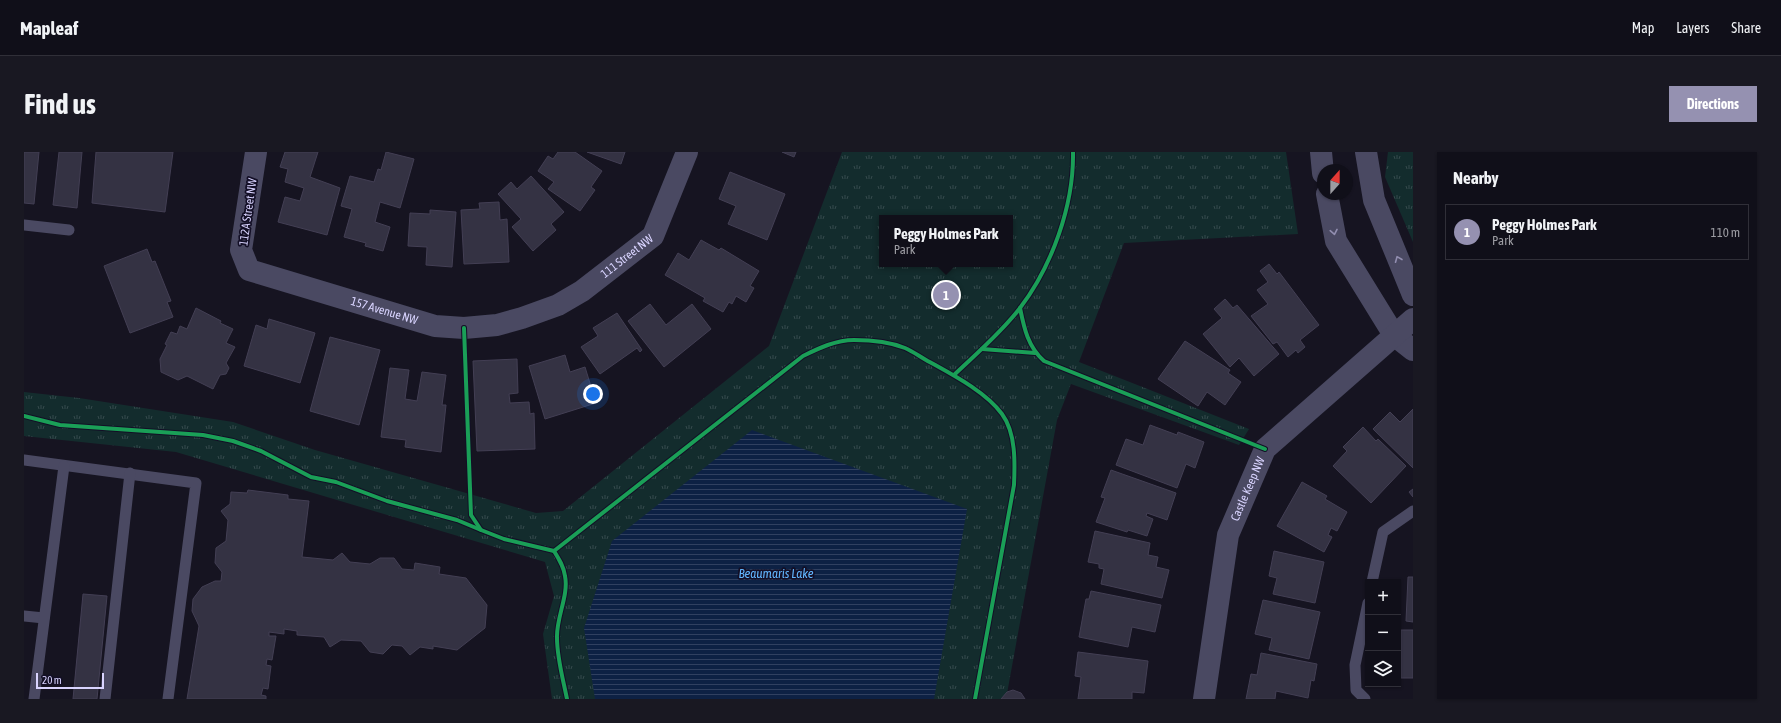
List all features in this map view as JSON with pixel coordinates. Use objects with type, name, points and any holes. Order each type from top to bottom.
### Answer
[{"type":"street","name":"112A Street NW","points":[[249,270],[242,250],[256,152]]},
{"type":"street","name":"111 Street NW","points":[[522,318],[558,305],[582,291],[653,236],[687,152]]},
{"type":"street","points":[[1321,152],[1322,164]]},
{"type":"street","points":[[1366,152],[1374,200],[1413,295]]},
{"type":"street","points":[[1328,200],[1336,241],[1394,335],[1413,350]]},
{"type":"street","name":"157 Avenue NW","points":[[249,270],[435,326],[464,328],[497,325],[522,318]]},
{"type":"street","name":"Castle Keep NW","points":[[1204,699],[1228,535],[1265,449],[1413,318]]},
{"type":"lane","points":[[24,225],[69,230]]},
{"type":"lane","points":[[24,460],[196,483],[168,699]]},
{"type":"lane","points":[[34,699],[64,466]]},
{"type":"lane","points":[[105,699],[130,473]]},
{"type":"lane","points":[[1373,579],[1383,532],[1413,510]]},
{"type":"lane","points":[[1365,615],[1355,665],[1356,690],[1365,699]]},
{"type":"lane","points":[[24,616],[44,618]]},
{"type":"green space","points":[[842,152],[1286,152],[1298,234],[1124,243],[1079,362],[1249,429],[1239,445],[1071,384],[1057,420],[1006,699],[552,699],[543,634],[554,596],[545,562],[176,452],[24,436],[24,392],[79,398],[233,422],[315,450],[536,513],[563,511],[769,346]]},
{"type":"green space","points":[[1388,152],[1413,152],[1413,242],[1385,177]]},
{"type":"water","name":"Beaumaris Lake","points":[[752,430],[967,509],[934,699],[595,699],[584,628],[612,541]]},
{"type":"building","points":[[24,152],[39,152],[34,204],[24,203]]},
{"type":"building","points":[[59,152],[82,152],[77,208],[53,205]]},
{"type":"building","points":[[96,152],[173,152],[165,212],[92,203]]},
{"type":"building","points":[[285,152],[318,152],[310,177],[340,188],[327,235],[278,222],[285,197],[300,201],[304,188],[285,182],[288,169],[280,167]]},
{"type":"building","points":[[386,152],[414,159],[400,208],[380,202],[375,222],[390,227],[383,251],[365,246],[366,243],[344,237],[352,209],[341,206],[350,176],[374,182],[378,169],[381,170]]},
{"type":"building","points":[[558,152],[575,152],[602,171],[591,187],[595,190],[580,211],[548,189],[554,182],[538,171],[548,156],[553,159]]},
{"type":"building","points":[[587,152],[625,152],[621,164]]},
{"type":"building","points":[[782,152],[796,152],[794,157]]},
{"type":"building","points":[[730,172],[785,194],[767,240],[728,224],[736,206],[719,199]]},
{"type":"building","points":[[531,176],[564,212],[551,224],[556,230],[533,251],[512,227],[521,219],[498,194],[511,182],[517,189]]},
{"type":"building","points":[[499,202],[500,220],[507,219],[509,262],[464,264],[461,210],[480,209],[479,203]]},
{"type":"building","points":[[430,210],[456,212],[452,267],[426,265],[427,247],[408,246],[410,213],[430,214]]},
{"type":"building","points":[[701,240],[719,250],[721,248],[759,271],[750,286],[754,288],[746,302],[736,296],[732,304],[729,302],[723,312],[703,301],[705,298],[665,275],[678,253],[689,260]]},
{"type":"building","points":[[147,249],[152,262],[155,261],[171,301],[167,302],[173,317],[130,333],[104,266]]},
{"type":"building","points":[[1269,264],[1277,274],[1279,272],[1319,325],[1300,340],[1305,347],[1298,353],[1296,350],[1288,357],[1277,342],[1273,344],[1251,316],[1268,304],[1257,290],[1268,282],[1260,271]]},
{"type":"building","points":[[1225,299],[1233,308],[1237,305],[1279,354],[1254,376],[1239,358],[1230,367],[1203,334],[1222,318],[1214,309]]},
{"type":"building","points":[[650,304],[666,325],[692,304],[711,329],[664,367],[628,321]]},
{"type":"building","points":[[196,308],[233,329],[226,343],[235,347],[226,363],[229,368],[226,374],[220,375],[213,389],[187,376],[178,380],[161,372],[160,359],[167,345],[165,344],[171,332],[177,334],[180,326],[187,329]]},
{"type":"building","points":[[617,313],[642,350],[640,352],[637,348],[600,374],[581,347],[598,336],[593,328]]},
{"type":"building","points":[[269,319],[315,333],[300,383],[244,366],[256,325],[267,329]]},
{"type":"building","points":[[330,337],[380,350],[359,425],[310,411]]},
{"type":"building","points":[[1185,341],[1230,370],[1228,373],[1241,382],[1225,405],[1207,392],[1198,406],[1158,379]]},
{"type":"building","points":[[565,355],[570,372],[585,367],[596,403],[545,419],[529,366]]},
{"type":"building","points":[[517,359],[518,393],[509,394],[510,403],[529,402],[530,414],[534,413],[535,449],[477,451],[473,361]]},
{"type":"building","points":[[390,368],[409,370],[405,399],[417,401],[422,372],[446,375],[442,405],[446,405],[441,452],[405,447],[406,440],[381,437]]},
{"type":"building","points":[[1413,409],[1413,468],[1373,429],[1390,412],[1400,422]]},
{"type":"building","points":[[1150,425],[1177,435],[1178,432],[1204,442],[1195,468],[1186,464],[1177,488],[1116,465],[1126,439],[1143,445]]},
{"type":"building","points":[[1363,427],[1376,441],[1378,439],[1406,466],[1371,503],[1333,466],[1347,451],[1343,447]]},
{"type":"building","points":[[1111,470],[1176,493],[1167,520],[1147,513],[1146,516],[1153,519],[1147,536],[1128,530],[1127,532],[1096,522],[1105,498],[1101,497]]},
{"type":"building","points":[[1302,482],[1327,496],[1325,499],[1347,512],[1337,531],[1331,528],[1328,535],[1332,537],[1324,552],[1277,526]]},
{"type":"building","points":[[1413,489],[1413,497],[1409,492]]},
{"type":"building","points":[[248,490],[288,495],[288,499],[309,501],[302,557],[333,560],[342,553],[350,562],[370,564],[380,558],[394,558],[402,569],[414,570],[415,563],[440,567],[439,574],[466,578],[487,605],[485,628],[457,650],[433,646],[433,649],[420,647],[410,655],[402,646],[392,645],[383,654],[370,652],[361,641],[341,640],[330,647],[324,637],[297,635],[297,631],[284,629],[284,634],[269,632],[269,636],[276,636],[272,660],[267,659],[266,665],[271,666],[268,689],[263,688],[261,695],[266,696],[266,699],[187,699],[199,626],[192,611],[193,599],[202,587],[215,581],[221,581],[222,572],[215,563],[216,548],[226,541],[228,520],[221,511],[230,504],[231,492],[247,493]]},
{"type":"building","points":[[1095,531],[1150,543],[1148,555],[1158,557],[1156,567],[1169,570],[1162,598],[1101,584],[1104,569],[1099,568],[1099,564],[1088,562]]},
{"type":"building","points":[[1274,551],[1324,562],[1315,603],[1273,594],[1277,578],[1269,576]]},
{"type":"building","points":[[1408,577],[1413,577],[1413,622],[1406,621]]},
{"type":"building","points":[[1091,591],[1161,605],[1155,632],[1132,627],[1128,647],[1079,637],[1086,599],[1089,599]]},
{"type":"building","points":[[83,594],[107,596],[97,699],[73,699]]},
{"type":"building","points":[[1263,600],[1320,612],[1309,659],[1269,650],[1272,638],[1255,634]]},
{"type":"building","points":[[1401,630],[1413,630],[1413,678],[1401,678]]},
{"type":"building","points":[[1078,652],[1148,661],[1144,693],[1132,692],[1132,699],[1078,699],[1081,677],[1075,676]]},
{"type":"building","points":[[1261,653],[1317,664],[1314,681],[1311,680],[1308,698],[1276,691],[1275,699],[1246,699],[1251,674],[1257,675]]},
{"type":"building","points":[[1013,690],[1021,693],[1025,699],[1001,699],[1007,692]]},
{"type":"cycle path","points":[[954,375],[1013,317],[1032,291],[1042,273],[1059,234],[1065,214],[1070,193],[1073,152]]},
{"type":"cycle path","points":[[1020,308],[1025,330],[1030,343],[1044,361],[1265,449]]},
{"type":"cycle path","points":[[464,328],[471,515],[481,530],[504,539],[554,551],[564,569],[566,583],[558,623],[557,646],[567,699]]},
{"type":"cycle path","points":[[554,551],[803,356],[828,345],[847,340],[874,341],[905,348],[957,377],[977,390],[995,406],[1007,422],[1014,448],[1014,485],[975,699]]},
{"type":"cycle path","points":[[982,349],[1035,353]]},
{"type":"cycle path","points":[[24,416],[60,425],[203,435],[233,441],[261,451],[311,477],[336,482],[387,501],[457,520],[481,530]]},
{"type":"place","name":"Peggy Holmes Park","points":[[946,295]]}]
